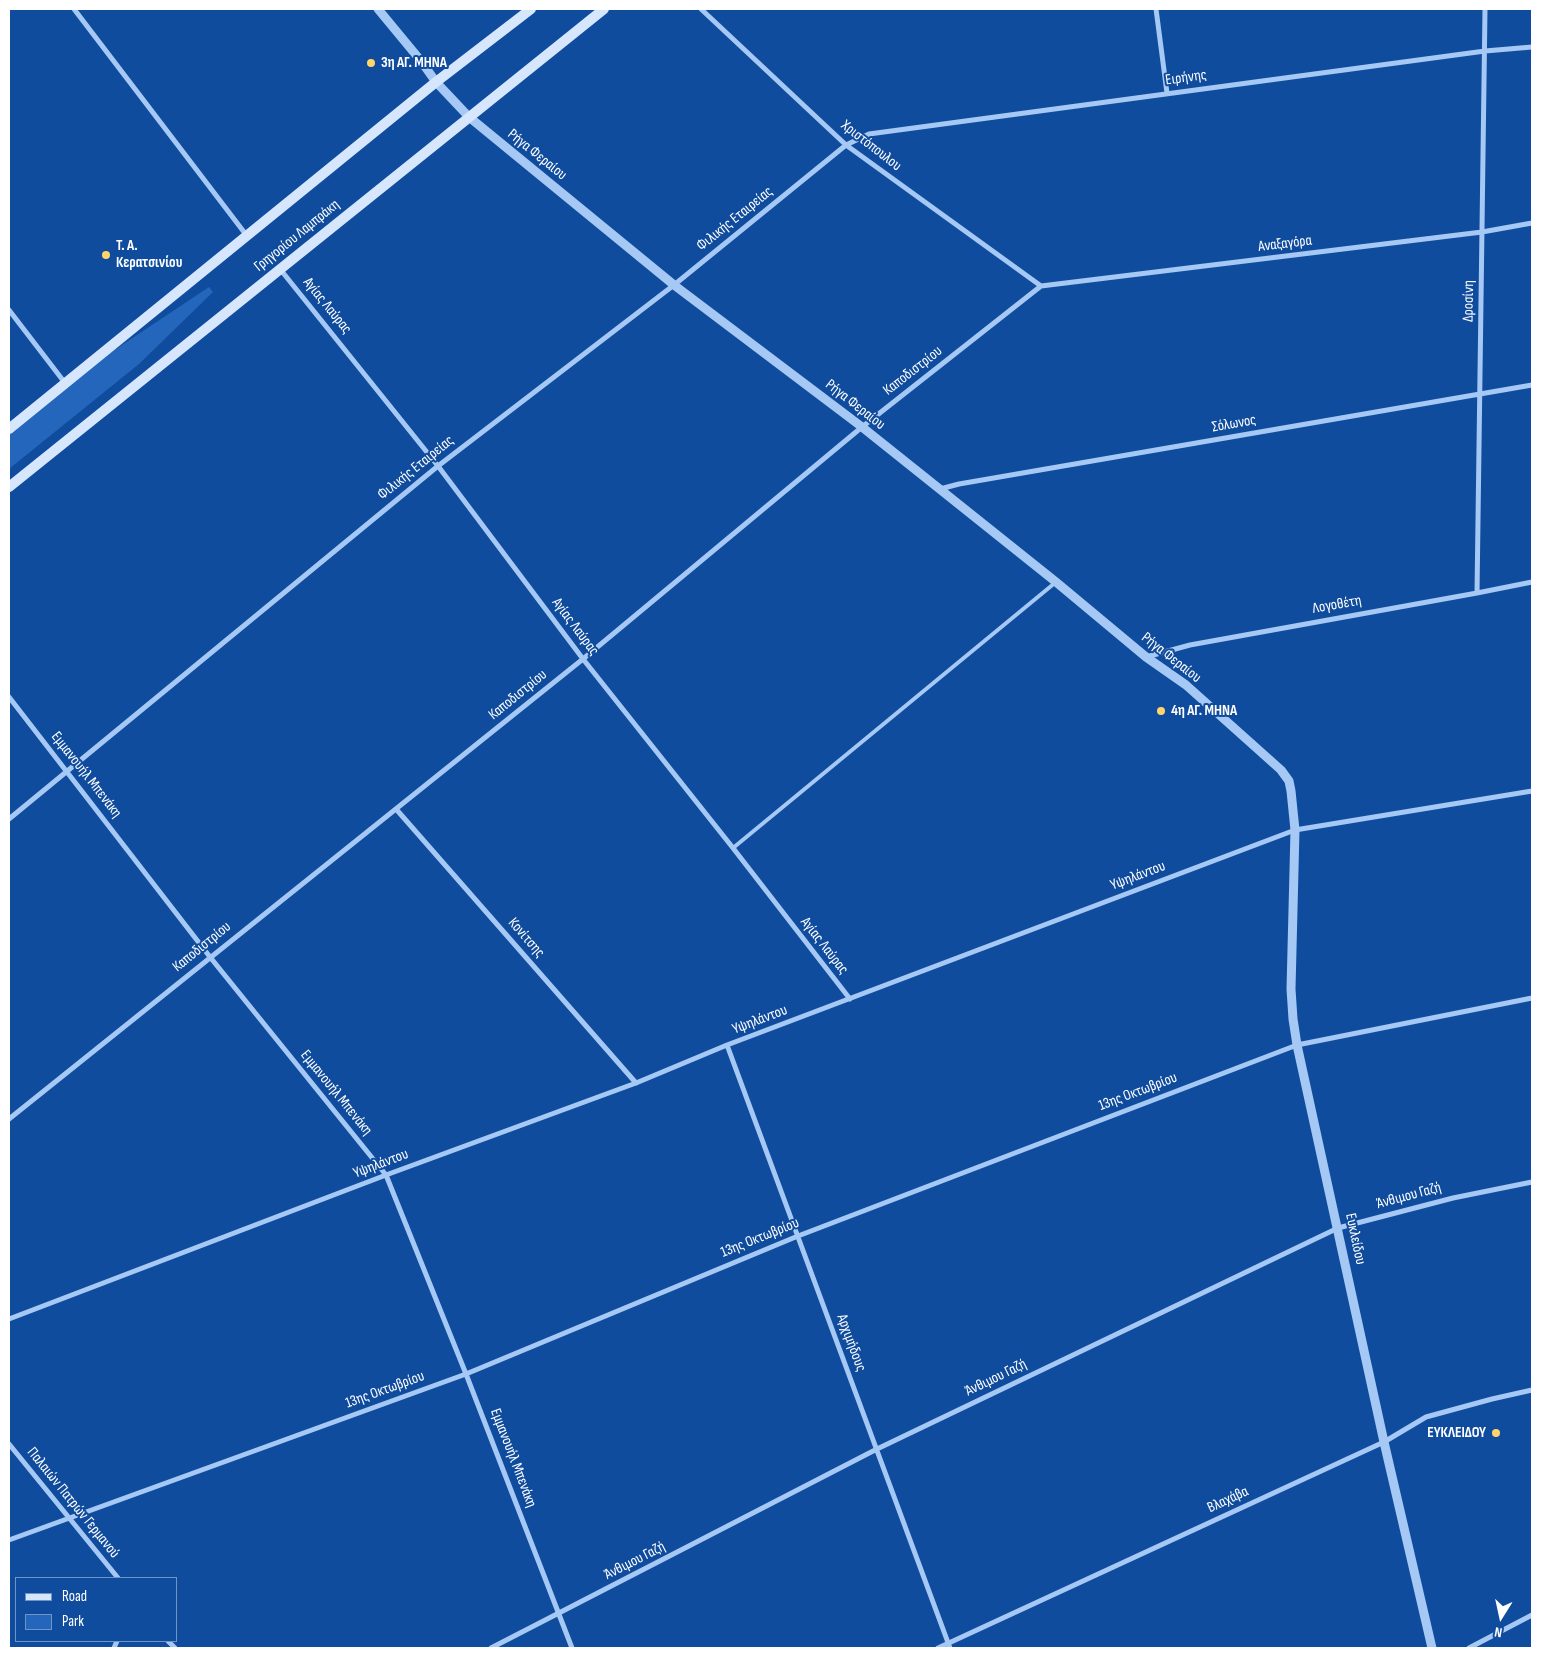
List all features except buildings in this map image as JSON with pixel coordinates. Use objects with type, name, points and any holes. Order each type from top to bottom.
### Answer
[{"type":"main road","points":[[9,429],[436,82],[531,9]]},
{"type":"main road","name":"Γρηγορίου Λαμπράκη","points":[[9,487],[604,9]]},
{"type":"street","points":[[74,9],[247,236]]},
{"type":"street","name":"Ρήγα Φεραίου","points":[[378,9],[436,82],[469,117],[674,285],[862,428],[1056,582],[1146,657],[1186,685],[1282,770],[1289,781],[1295,830]]},
{"type":"street","name":"Χριστόπουλου","points":[[700,9],[846,145],[1040,286]]},
{"type":"street","points":[[1156,9],[1167,94]]},
{"type":"street","name":"Δροσίνη","points":[[1477,593],[1485,9]]},
{"type":"street","name":"Ειρήνης","points":[[846,145],[869,134],[1485,50],[1532,47]]},
{"type":"street","name":"Φιλικής Εταιρείας","points":[[9,819],[438,466],[674,285],[846,145]]},
{"type":"street","name":"Αναξαγόρα","points":[[1040,286],[1482,232],[1532,223]]},
{"type":"street","name":"Αγίας Λαύρας","points":[[280,269],[438,466],[583,659],[850,999]]},
{"type":"street","name":"Καποδιστρίου","points":[[9,1119],[583,659],[862,428],[1040,286]]},
{"type":"street","points":[[9,310],[65,383]]},
{"type":"street","name":"Σόλωνος","points":[[940,490],[959,484],[1532,385]]},
{"type":"street","name":"Λογοθέτη","points":[[1146,657],[1190,644],[1532,582]]},
{"type":"street","name":"Εμμανουήλ Μπενάκη","points":[[9,697],[210,957],[386,1175],[466,1374],[572,1648]]},
{"type":"street","name":"Υψηλάντου","points":[[9,1319],[386,1175],[636,1083],[727,1046],[1295,830],[1532,791]]},
{"type":"street","name":"Κονίτσης","points":[[396,809],[636,1083]]},
{"type":"street","name":"Ευκλείδου","points":[[1295,830],[1291,989],[1297,1045],[1384,1442],[1432,1648]]},
{"type":"street","name":"13ης Οκτωβρίου","points":[[9,1540],[466,1374],[798,1236],[1297,1045],[1532,998]]},
{"type":"street","name":"Αρχιμήδους","points":[[727,1046],[949,1646]]},
{"type":"street","name":"Άνθιμου Γαζή","points":[[491,1648],[877,1449],[1338,1228],[1453,1198],[1532,1182]]},
{"type":"street","name":"Βλαχάβα","points":[[938,1648],[949,1646],[1384,1442],[1426,1417],[1532,1390]]},
{"type":"street","name":"Παλαιών Πατρών Γερμανού","points":[[9,1444],[117,1577]]},
{"type":"street","points":[[1469,1648],[1532,1615]]},
{"type":"lane","points":[[733,848],[1056,582]]},
{"type":"green space","points":[[209,287],[213,292],[139,364],[9,469],[9,429],[65,383]]},
{"type":"place","name":"3η ΑΓ. ΜΗΝΑ","points":[[371,63]]},
{"type":"place","name":"Τ. Α. Κερατσινίου","points":[[106,255]]},
{"type":"place","name":"4η ΑΓ. ΜΗΝΑ","points":[[1161,711]]},
{"type":"place","name":"ΕΥΚΛΕΙΔΟΥ","points":[[1496,1433]]}]
